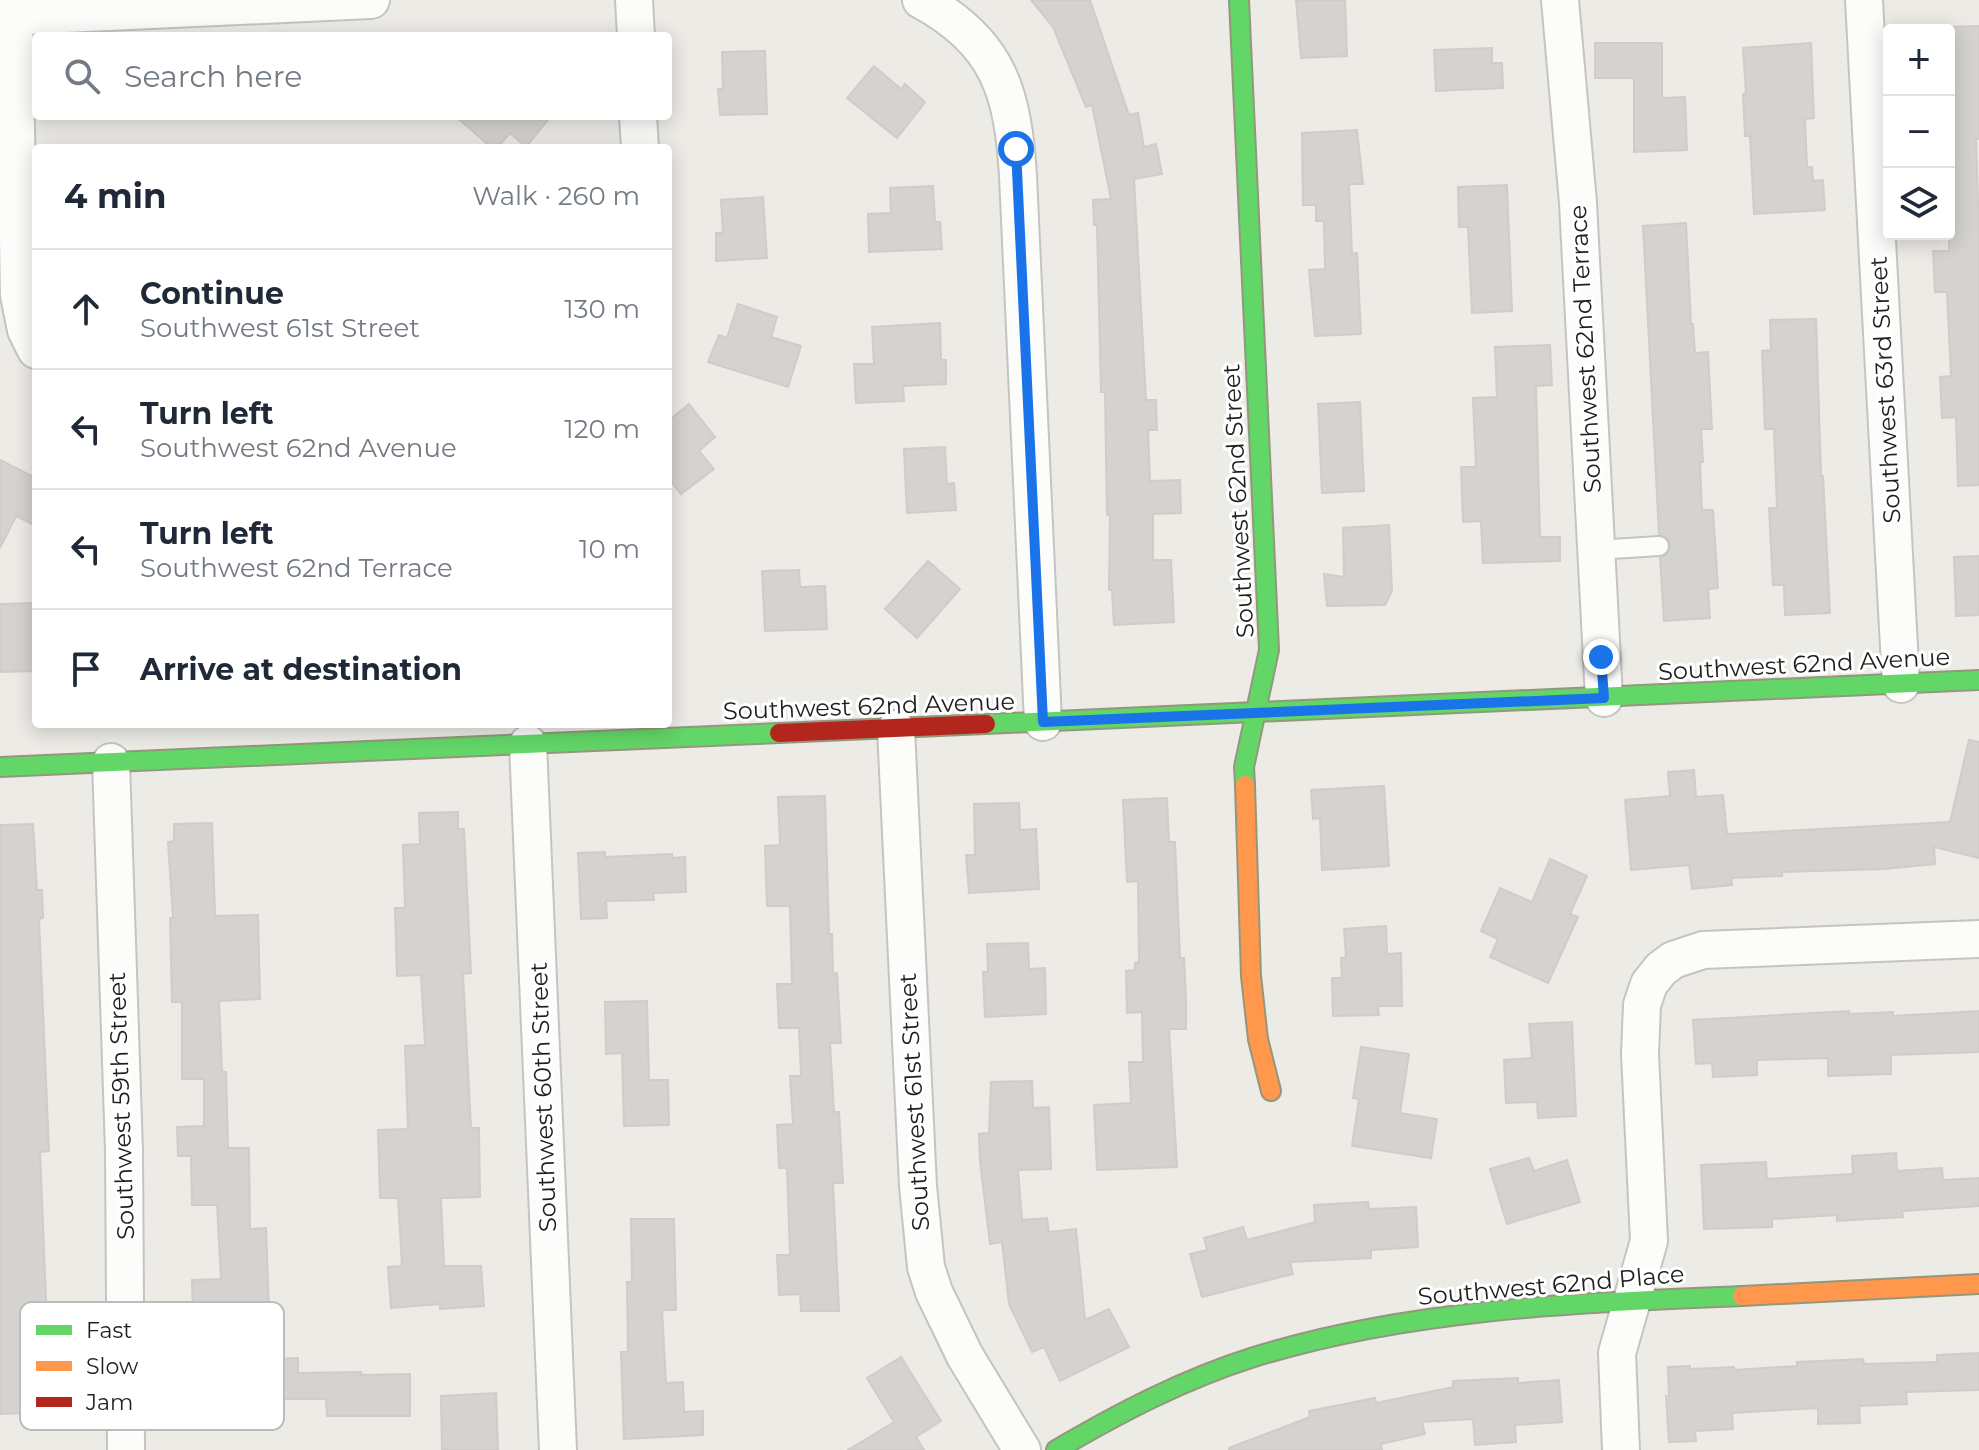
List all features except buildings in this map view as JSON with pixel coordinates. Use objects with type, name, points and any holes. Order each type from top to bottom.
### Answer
[{"type":"street","points":[[32,342],[26,330],[19,295],[7,17],[371,0]]},
{"type":"street","points":[[634,0],[636,32]]},
{"type":"street","points":[[921,0],[957,22],[984,51],[1006,90],[1016,149],[1043,722]]},
{"type":"street","name":"Southwest 62nd Street","points":[[1239,0],[1269,650],[1244,767],[1251,976],[1258,1039],[1271,1091]]},
{"type":"street","name":"Southwest 62nd Terrace","points":[[1560,0],[1578,203],[1604,698]]},
{"type":"street","name":"Southwest 63rd Street","points":[[1864,0],[1901,684]]},
{"type":"street","points":[[638,120],[640,144]]},
{"type":"street","name":"Southwest 62nd Avenue","points":[[0,767],[1979,680]]},
{"type":"street","name":"Southwest 61st Street","points":[[896,729],[918,1186],[926,1267],[943,1313],[965,1356],[1022,1450]]},
{"type":"street","name":"Southwest 60th Street","points":[[528,744],[558,1450]]},
{"type":"street","name":"Southwest 59th Street","points":[[111,762],[124,1151],[125,1302]]},
{"type":"street","points":[[1621,1450],[1617,1353],[1649,1241],[1640,1035],[1645,993],[1655,976],[1673,960],[1715,948],[1979,939]]},
{"type":"street","name":"Southwest 62nd Place","points":[[1056,1450],[1166,1393],[1265,1354],[1425,1318],[1511,1308],[1630,1300],[1979,1284]]},
{"type":"street","name":"Southwest 59th Street","points":[[126,1430],[126,1450]]},
{"type":"lane","points":[[1596,550],[1659,546]]},
{"type":"traffic: fast","points":[[1239,0],[1269,650],[1244,767],[1245,785]]},
{"type":"traffic: fast","points":[[986,724],[1979,680]]},
{"type":"traffic: fast","points":[[0,767],[779,733]]},
{"type":"traffic: fast","points":[[1056,1450],[1177,1386],[1254,1357],[1314,1341],[1374,1328],[1496,1311],[1742,1296]]},
{"type":"traffic: slow","points":[[1245,785],[1251,976],[1258,1039],[1271,1091]]},
{"type":"traffic: slow","points":[[1742,1296],[1979,1284]]},
{"type":"traffic: jam","points":[[779,733],[986,724]]},
{"type":"route","points":[[1016,149],[1043,722],[1604,698],[1601,657]]}]
